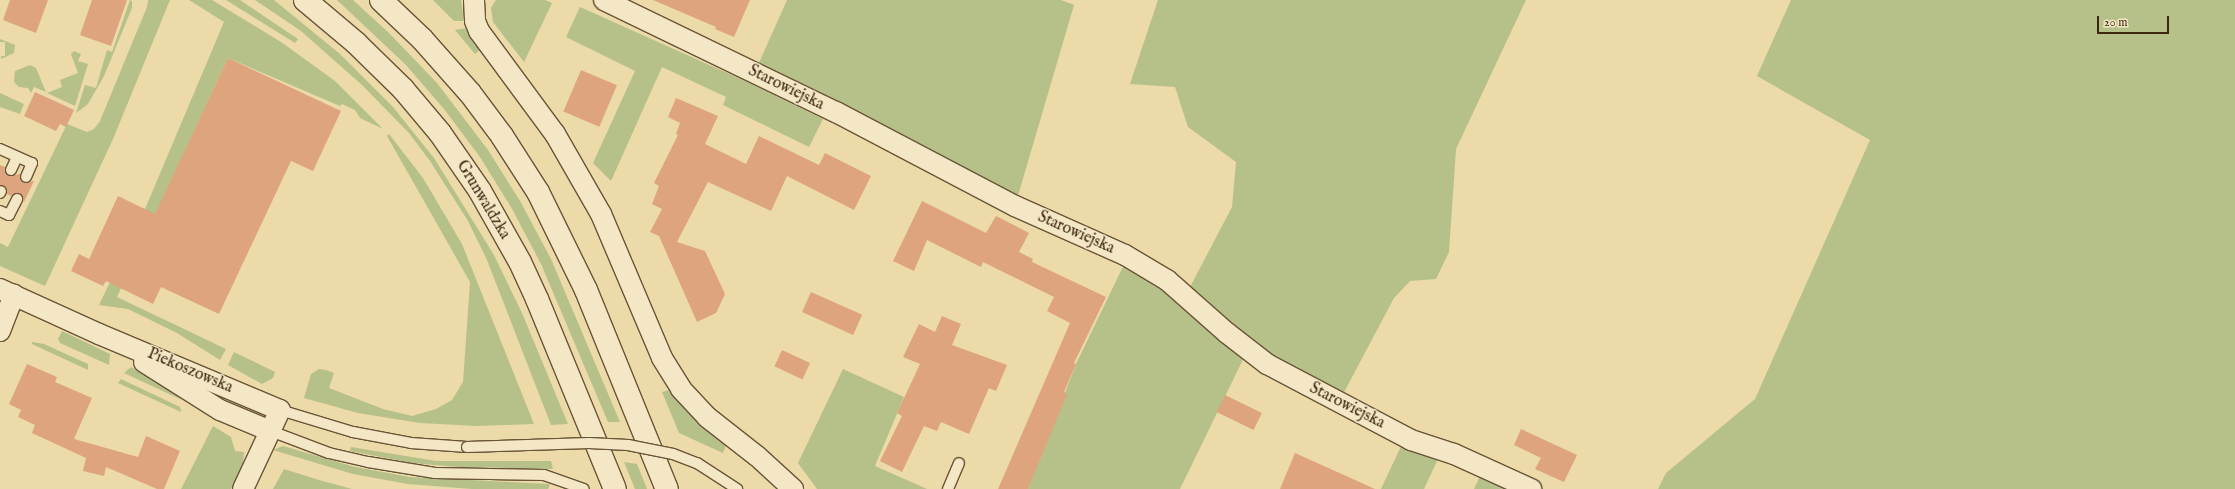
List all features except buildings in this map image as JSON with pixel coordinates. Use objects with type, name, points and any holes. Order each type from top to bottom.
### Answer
[{"type":"main road","name":"Grunwaldzka","points":[[305,0],[356,42],[403,89],[440,133],[480,191],[516,256],[537,299],[615,489]]},
{"type":"main road","points":[[381,0],[422,39],[470,93],[502,136],[538,192],[586,290],[668,489]]},
{"type":"street","points":[[474,0],[474,21],[479,31],[555,134],[601,214],[671,373],[696,406],[793,489]]},
{"type":"street","name":"Starowiejska","points":[[604,0],[836,112],[1015,206],[1125,255],[1167,280],[1233,338],[1267,364],[1411,440],[1454,454],[1531,489]]},
{"type":"street","points":[[0,332],[7,292]]},
{"type":"street","name":"Piekoszowska","points":[[7,292],[98,334],[280,410]]},
{"type":"street","name":"Piekoszowska","points":[[98,334],[220,410],[268,430]]},
{"type":"street","points":[[243,489],[268,430],[280,410]]},
{"type":"lane","points":[[1,150],[32,163],[26,177]]},
{"type":"lane","points":[[11,170],[18,156]]},
{"type":"lane","points":[[0,211],[9,215],[17,199]]},
{"type":"lane","points":[[280,410],[353,432],[411,443],[467,447],[588,443],[628,445],[673,454],[697,463],[737,489]]},
{"type":"lane","points":[[268,430],[329,453],[368,462],[436,473],[544,475],[584,489]]},
{"type":"lane","points":[[948,489],[959,463]]},
{"type":"green space","points":[[130,0],[132,1],[132,8],[104,76],[88,104],[76,113],[85,85],[96,88],[107,50],[112,52]]},
{"type":"green space","points":[[148,0],[170,0],[113,139],[45,286],[0,266],[0,243],[8,247],[67,124],[87,132],[94,129],[100,121],[147,7]]},
{"type":"green space","points":[[189,0],[212,0],[281,42],[335,81],[383,129],[360,118],[355,110],[342,104],[340,106],[228,58],[117,297],[226,349],[220,360],[177,333],[128,309],[99,305],[145,209],[224,22]]},
{"type":"green space","points":[[226,0],[240,0],[298,39],[295,43]]},
{"type":"green space","points":[[255,0],[274,0],[340,54],[393,107],[434,158],[494,255],[522,313],[568,424],[551,425],[487,260],[468,221],[430,161],[409,133],[362,85],[301,31]]},
{"type":"green space","points":[[337,0],[353,0],[389,33],[437,83],[488,150],[520,201],[551,259],[620,422],[608,422],[541,264],[511,207],[480,157],[444,109],[406,65]]},
{"type":"green space","points":[[433,0],[461,0],[464,21],[454,21]]},
{"type":"green space","points":[[496,0],[545,0],[552,3],[524,62],[493,22],[491,8]]},
{"type":"green space","points":[[787,0],[1061,0],[1074,5],[1017,199],[758,65]]},
{"type":"green space","points":[[1158,0],[1526,0],[1456,149],[1449,252],[1436,279],[1410,281],[1394,298],[1341,398],[1251,343],[1180,489],[1028,489],[1076,364],[1131,250],[1189,289],[1232,207],[1236,162],[1188,127],[1175,87],[1130,84]]},
{"type":"green space","points":[[1791,0],[2235,0],[2235,489],[1658,489],[1666,473],[1755,399],[1870,140],[1757,76]]},
{"type":"green space","points":[[580,7],[745,81],[823,119],[809,147],[723,105],[726,97],[662,67],[611,181],[593,163],[635,71],[566,37]]},
{"type":"green space","points":[[467,28],[480,50],[475,54],[455,30]]},
{"type":"green space","points":[[0,39],[15,45],[14,53],[1,59],[1,56],[5,56],[5,42],[0,42]]},
{"type":"green space","points":[[74,51],[81,54],[78,61],[88,64],[75,106],[47,93],[62,87],[60,80],[78,73],[71,54]]},
{"type":"green space","points":[[30,65],[36,68],[46,92],[34,87],[31,93],[28,88],[19,87],[14,82],[15,71]]},
{"type":"green space","points":[[0,93],[24,104],[20,114],[0,107]]},
{"type":"green space","points":[[389,134],[423,178],[462,244],[534,424],[477,426],[420,423],[358,413],[304,398],[311,374],[319,369],[326,370],[334,373],[329,388],[383,409],[412,416],[436,409],[452,400],[463,382],[470,282],[387,136]]},
{"type":"green space","points":[[62,331],[110,354],[109,365],[60,343],[58,339]]},
{"type":"green space","points":[[32,342],[44,344],[88,364],[88,370],[32,344]]},
{"type":"green space","points":[[234,352],[275,372],[273,378],[262,384],[228,365]]},
{"type":"green space","points":[[131,367],[181,397],[180,399],[124,373]]},
{"type":"green space","points":[[843,369],[904,397],[875,466],[927,489],[817,489],[798,463]]},
{"type":"green space","points":[[121,379],[180,407],[181,412],[118,383]]},
{"type":"green space","points":[[669,390],[693,417],[726,445],[723,453],[679,433],[662,392]]},
{"type":"green space","points":[[213,426],[231,437],[235,451],[244,452],[243,463],[233,486],[231,489],[181,489]]},
{"type":"green space","points":[[1402,444],[1438,459],[1424,489],[1381,489]]},
{"type":"green space","points":[[283,446],[355,467],[410,477],[550,484],[548,489],[472,489],[408,484],[353,474],[273,450]]},
{"type":"green space","points":[[351,447],[436,461],[551,461],[553,469],[458,467],[412,463],[350,451]]},
{"type":"green space","points":[[624,462],[637,464],[647,489],[635,489]]},
{"type":"green space","points":[[284,469],[319,480],[352,489],[273,489]]},
{"type":"green space","points":[[1481,474],[1512,489],[1474,489]]}]
